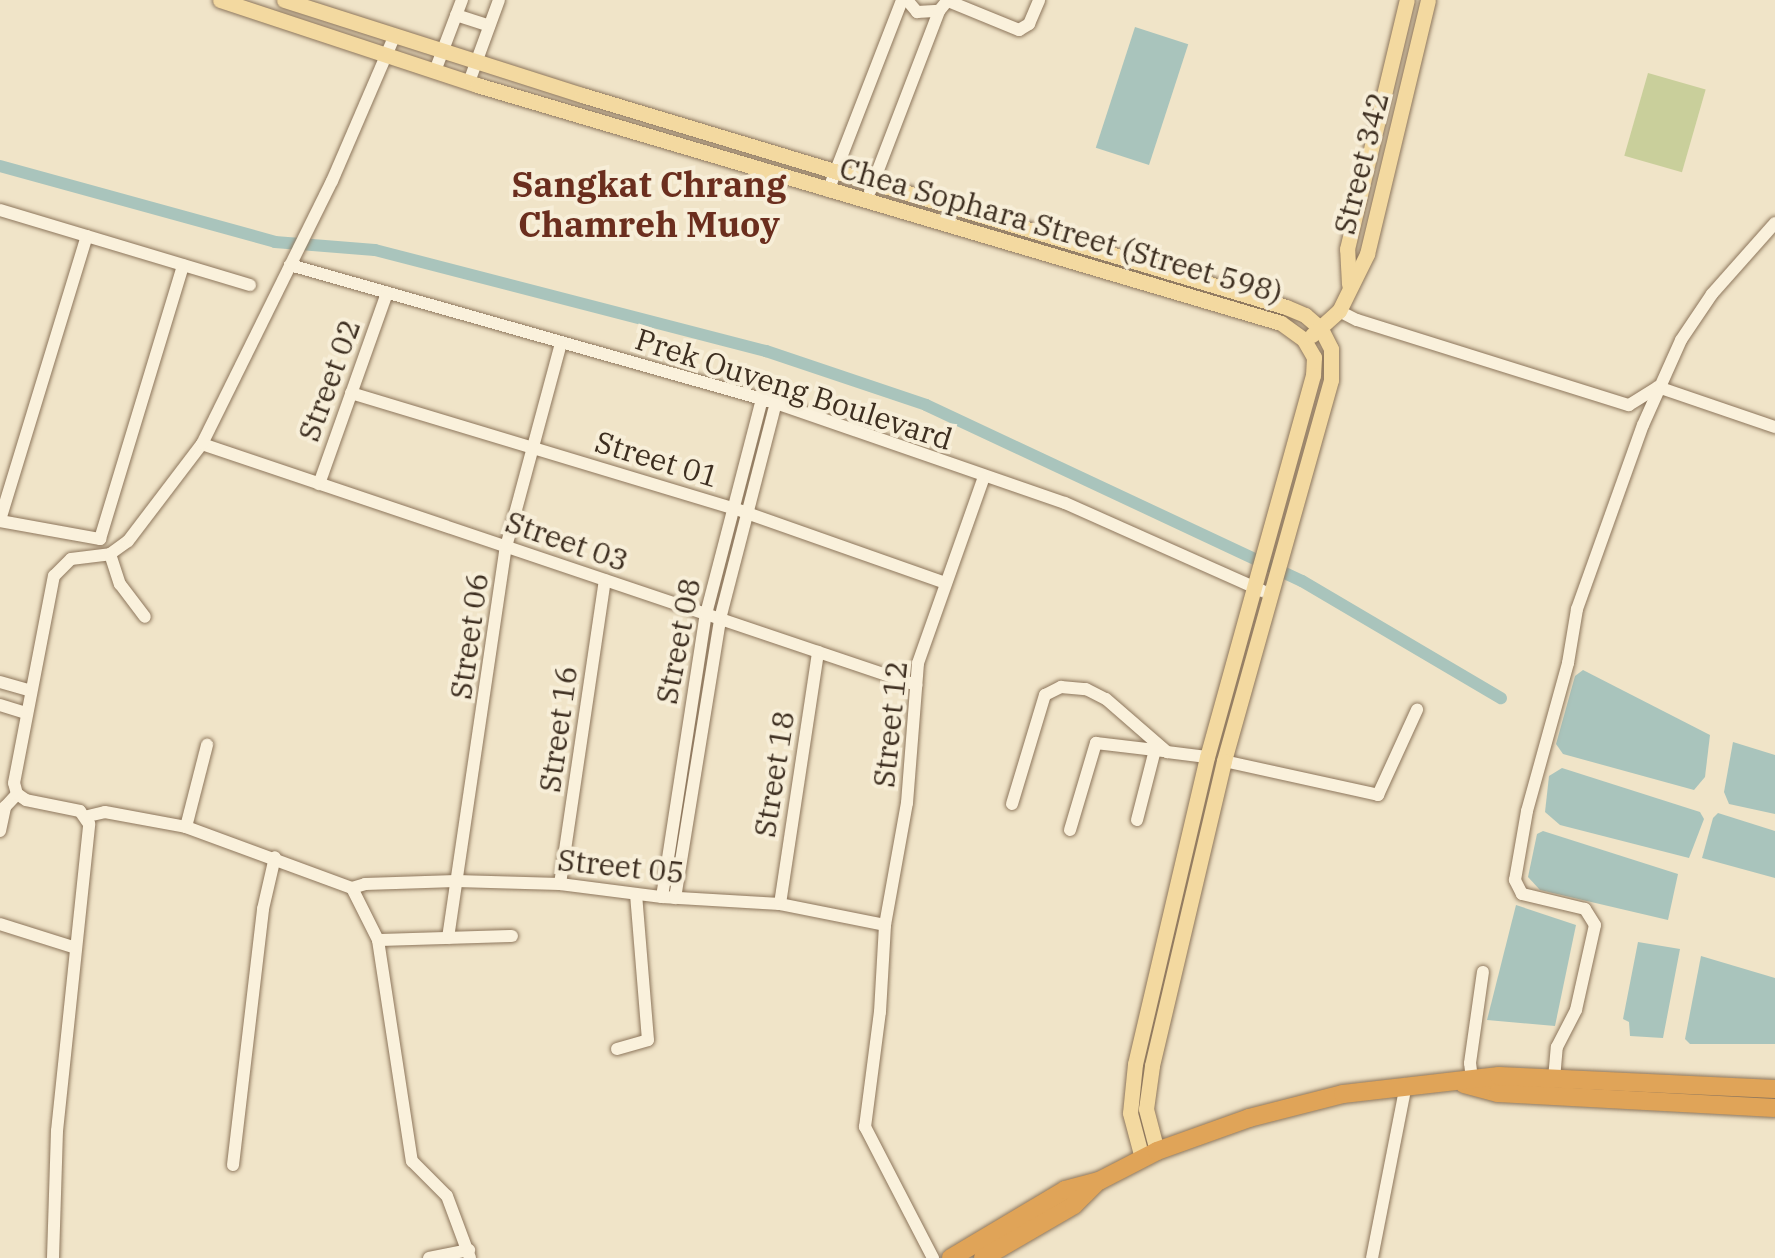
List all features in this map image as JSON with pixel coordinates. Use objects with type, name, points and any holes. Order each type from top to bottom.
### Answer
[{"type":"highway","points":[[951,1258],[1065,1190],[1099,1180],[1149,1154],[1296,1105],[1410,1084],[1463,1080],[1554,1079],[1775,1089]]},
{"type":"highway","points":[[1463,1080],[1498,1093],[1775,1108]]},
{"type":"highway","points":[[983,1258],[1074,1205],[1099,1180]]},
{"type":"main road","name":"Chea Sophara Street (Street 598)","points":[[220,0],[468,82],[1281,323],[1304,340],[1315,369],[1275,549]]},
{"type":"main road","name":"Chea Sophara Street (Street 598)","points":[[284,0],[835,173],[1286,307],[1305,314],[1320,329],[1331,349],[1333,370],[1206,757],[1130,1094],[1132,1128],[1149,1154]]},
{"type":"main road","name":"Street 342","points":[[1350,285],[1347,249],[1407,0]]},
{"type":"main road","name":"Street 342","points":[[1350,285],[1367,254],[1428,0]]},
{"type":"main road","points":[[780,176],[785,157]]},
{"type":"main road","points":[[1304,340],[1339,310],[1350,285]]},
{"type":"main road","name":"Chea Sophara Street (Street 598)","points":[[1149,1154],[1146,1108],[1167,1003],[1263,587]]},
{"type":"main road","points":[[1150,998],[1167,1003]]},
{"type":"street","points":[[435,71],[462,0]]},
{"type":"street","points":[[468,82],[499,0]]},
{"type":"street","points":[[828,190],[904,0],[917,12],[945,4],[1020,30],[1029,24],[1039,0]]},
{"type":"street","points":[[866,202],[945,4]]},
{"type":"street","points":[[456,14],[489,26]]},
{"type":"street","points":[[17,794],[14,783],[54,576],[72,559],[110,554],[128,541],[202,444],[308,230],[394,36]]},
{"type":"street","points":[[0,210],[250,286]]},
{"type":"street","points":[[1554,1079],[1557,1047],[1576,1010],[1595,924],[1585,909],[1522,894],[1514,880],[1527,811],[1568,663],[1577,609],[1658,388],[1712,294],[1775,223]]},
{"type":"street","points":[[87,236],[0,521],[100,539],[182,265]]},
{"type":"street","name":"Prek Ouveng Boulevard","points":[[292,262],[387,293],[769,400],[1065,504],[1263,587]]},
{"type":"street","name":"Street 02","points":[[319,484],[387,293]]},
{"type":"street","points":[[1339,310],[1357,320],[1630,405],[1658,388],[1775,427]]},
{"type":"street","name":"Street 06","points":[[448,938],[506,547],[561,343]]},
{"type":"street","name":"Street 01","points":[[351,393],[740,511],[946,584]]},
{"type":"street","points":[[669,898],[713,616],[769,400]]},
{"type":"street","name":"Street 03","points":[[202,444],[916,685]]},
{"type":"street","name":"Street 12","points":[[932,1258],[865,1126],[880,1012],[884,925],[907,802],[918,663],[984,477]]},
{"type":"street","points":[[110,554],[120,584],[145,616]]},
{"type":"street","name":"Street 16","points":[[560,884],[605,580]]},
{"type":"street","name":"Street 18","points":[[780,904],[818,652]]},
{"type":"street","points":[[0,682],[31,692]]},
{"type":"street","points":[[1012,804],[1045,695],[1053,690],[1086,689],[1106,699],[1161,751]]},
{"type":"street","points":[[0,705],[26,713]]},
{"type":"street","points":[[1224,761],[1378,795],[1417,710]]},
{"type":"street","points":[[1070,830],[1096,743],[1206,757]]},
{"type":"street","points":[[186,827],[207,745]]},
{"type":"street","points":[[1136,820],[1161,751]]},
{"type":"street","points":[[17,794],[88,816],[105,812],[186,827],[352,888],[378,940],[412,1160],[447,1196],[470,1254],[429,1258]]},
{"type":"street","points":[[0,831],[6,807],[17,794]]},
{"type":"street","points":[[53,1258],[57,1130],[88,816]]},
{"type":"street","points":[[233,1165],[263,909],[276,857]]},
{"type":"street","name":"Street 05","points":[[352,888],[365,884],[456,881],[560,884],[669,898],[780,904],[884,925]]},
{"type":"street","points":[[617,1049],[648,1040],[636,894]]},
{"type":"street","points":[[0,924],[73,947]]},
{"type":"street","points":[[378,940],[512,936]]},
{"type":"street","points":[[1463,1080],[1470,1063],[1483,972]]},
{"type":"street","points":[[1372,1258],[1410,1084]]},
{"type":"green space","points":[[1648,73],[1706,90],[1682,172],[1624,156]]},
{"type":"water","points":[[1135,27],[1188,44],[1149,165],[1096,148]]},
{"type":"water","points":[[1583,670],[1710,735],[1705,777],[1694,790],[1563,754],[1556,744],[1575,676]]},
{"type":"water","points":[[1733,742],[1775,755],[1775,814],[1729,804],[1724,792]]},
{"type":"water","points":[[1562,768],[1700,812],[1704,819],[1689,858],[1560,825],[1545,812],[1549,776]]},
{"type":"water","points":[[1718,813],[1775,831],[1775,878],[1702,858],[1713,818]]},
{"type":"water","points":[[1543,831],[1678,874],[1668,920],[1540,890],[1528,877],[1537,834]]},
{"type":"water","points":[[1516,905],[1576,925],[1555,1026],[1487,1020]]},
{"type":"water","points":[[1638,942],[1680,949],[1663,1038],[1630,1036],[1629,1022],[1623,1019]]},
{"type":"water","points":[[1701,956],[1775,978],[1775,1044],[1690,1044],[1685,1039]]},
{"type":"waterway","points":[[0,166],[275,242],[375,250],[766,351],[926,405],[1302,581],[1501,698]]},
{"type":"district","name":"Sangkat Chrang Chamreh Muoy","points":[[649,204]]}]
